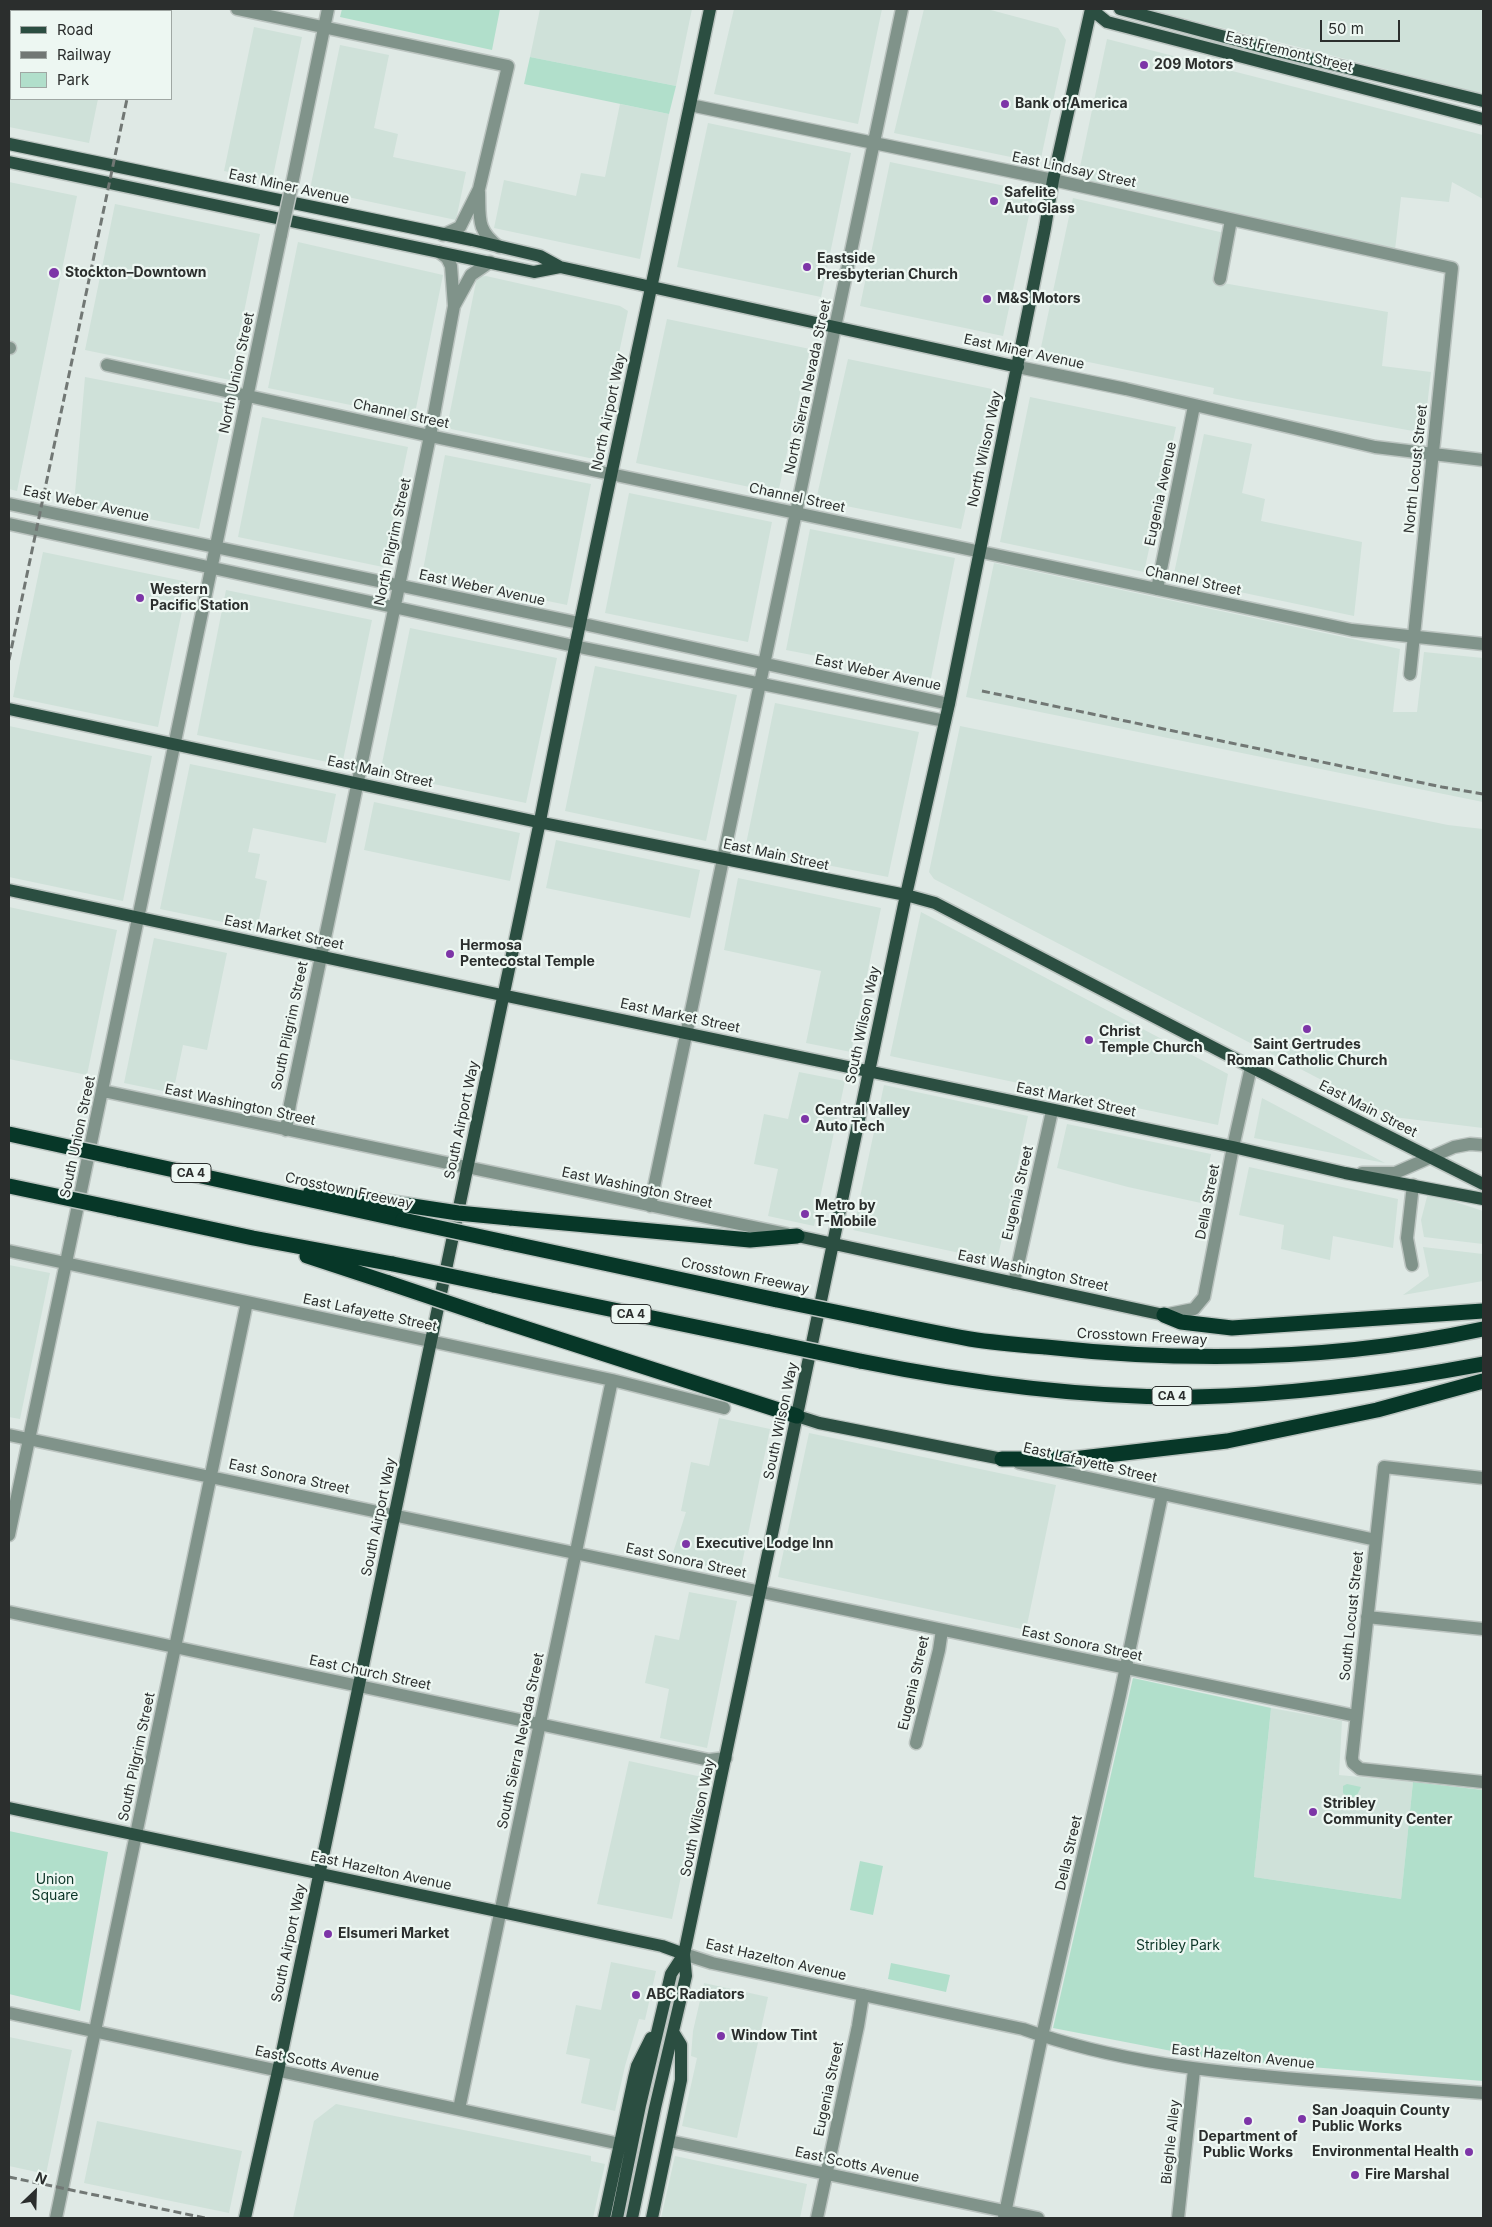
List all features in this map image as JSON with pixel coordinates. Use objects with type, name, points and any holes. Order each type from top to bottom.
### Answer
[{"type":"highway","name":"CA 4","points":[[9,1134],[255,1187],[335,1193],[404,1212]]},
{"type":"highway","name":"CA 4","points":[[9,1186],[253,1238],[393,1264],[860,1361],[992,1383],[1090,1393],[1194,1396],[1323,1389],[1429,1374],[1483,1364]]},
{"type":"highway","points":[[404,1212],[458,1213],[750,1240],[797,1236]]},
{"type":"highway","name":"Crosstown Freeway","points":[[404,1212],[505,1242],[777,1300],[988,1341],[1092,1352],[1192,1357],[1303,1354],[1402,1343],[1483,1329]]},
{"type":"highway","points":[[253,1238],[797,1416]]},
{"type":"highway","points":[[1164,1315],[1180,1322],[1232,1328],[1483,1311]]},
{"type":"highway","points":[[1002,1459],[1073,1459],[1228,1441],[1368,1412],[1483,1381]]},
{"type":"main road","name":"North Airport Way","points":[[540,821],[578,623],[652,287],[710,9]]},
{"type":"main road","name":"East Fremont Street","points":[[1092,9],[1107,22],[1483,119]]},
{"type":"main road","name":"North Wilson Way","points":[[906,895],[949,704],[1018,367],[1053,180],[1092,9]]},
{"type":"main road","name":"East Fremont Street","points":[[1120,9],[1274,50],[1483,101]]},
{"type":"main road","name":"East Miner Avenue","points":[[9,144],[540,256],[560,267],[1018,367]]},
{"type":"main road","name":"East Miner Avenue","points":[[9,162],[534,272],[560,267]]},
{"type":"main road","name":"East Main Street","points":[[9,709],[723,860],[906,895],[935,903],[1251,1067],[1483,1184]]},
{"type":"main road","name":"South Airport Way","points":[[245,2218],[278,2071],[540,821]]},
{"type":"main road","name":"East Market Street","points":[[9,890],[1052,1111],[1233,1147],[1346,1173],[1483,1199]]},
{"type":"main road","name":"South Wilson Way","points":[[632,2218],[686,1976],[684,1954],[906,895]]},
{"type":"main road","name":"East Washington Street","points":[[797,1236],[1164,1315]]},
{"type":"main road","name":"East Lafayette Street","points":[[797,1416],[818,1423],[1002,1459]]},
{"type":"main road","name":"East Hazelton Avenue","points":[[9,1808],[662,1946],[684,1954]]},
{"type":"main road","name":"South Wilson Way","points":[[617,2218],[671,1974],[684,1954]]},
{"type":"main road","points":[[604,2218],[637,2066],[658,2028]]},
{"type":"main road","points":[[652,2218],[681,2080],[681,2045],[673,2032]]},
{"type":"street","points":[[237,9],[508,66],[479,189],[460,227],[443,235]]},
{"type":"street","name":"North Union Street","points":[[175,744],[328,9]]},
{"type":"street","name":"North Sierra Nevada Street","points":[[723,860],[766,664],[902,9]]},
{"type":"street","name":"East Lindsay Street","points":[[690,105],[1053,180],[1450,267]]},
{"type":"street","points":[[479,189],[480,226],[490,240],[499,247]]},
{"type":"street","points":[[1220,279],[1231,220]]},
{"type":"street","name":"North Pilgrim Street","points":[[358,782],[430,436],[454,306],[451,266],[447,258],[439,252]]},
{"type":"street","name":"North Pilgrim Street","points":[[454,306],[471,275],[490,262]]},
{"type":"street","name":"North Locust Street","points":[[1410,674],[1452,276],[1450,267]]},
{"type":"street","name":"Channel Street","points":[[107,365],[430,436],[1352,630],[1483,644]]},
{"type":"street","name":"East Miner Avenue","points":[[1018,367],[1126,389],[1375,448],[1483,460]]},
{"type":"street","name":"Eugenia Avenue","points":[[1157,589],[1194,406]]},
{"type":"street","name":"East Weber Avenue","points":[[9,504],[578,623],[949,704]]},
{"type":"street","points":[[9,524],[574,646],[945,721]]},
{"type":"street","name":"South Union Street","points":[[9,1535],[175,744]]},
{"type":"street","name":"South Pilgrim Street","points":[[286,1130],[320,956],[358,782]]},
{"type":"street","points":[[650,1206],[723,860]]},
{"type":"street","name":"Della Street","points":[[1164,1315],[1194,1309],[1204,1297],[1233,1147],[1251,1067]]},
{"type":"street","name":"East Washington Street","points":[[103,1091],[797,1236]]},
{"type":"street","name":"Eugenia Street","points":[[1014,1283],[1052,1111]]},
{"type":"street","name":"East Market Street","points":[[1346,1173],[1395,1173],[1454,1147],[1470,1144],[1483,1145]]},
{"type":"street","points":[[1412,1265],[1407,1238],[1413,1185]]},
{"type":"street","name":"East Lafayette Street","points":[[9,1251],[612,1380],[724,1408]]},
{"type":"street","name":"South Pilgrim Street","points":[[56,2218],[247,1302]]},
{"type":"street","name":"South Sierra Nevada Street","points":[[459,2109],[612,1380]]},
{"type":"street","name":"East Sonora Street","points":[[9,1434],[1356,1716]]},
{"type":"street","name":"East Lafayette Street","points":[[1002,1459],[1376,1540]]},
{"type":"street","name":"South Locust Street","points":[[1483,1478],[1384,1467],[1352,1758],[1353,1763],[1357,1767],[1483,1782]]},
{"type":"street","name":"Della Street","points":[[1004,2215],[1162,1495]]},
{"type":"street","name":"East Church Street","points":[[9,1612],[709,1760],[726,1758]]},
{"type":"street","points":[[1367,1617],[1483,1629]]},
{"type":"street","name":"Eugenia Street","points":[[916,1743],[939,1650],[942,1630]]},
{"type":"street","name":"East Hazelton Avenue","points":[[684,1954],[712,1963],[1023,2029],[1056,2041],[1194,2070],[1483,2093]]},
{"type":"street","name":"Eugenia Street","points":[[817,2218],[863,1995]]},
{"type":"street","name":"East Scotts Avenue","points":[[9,2013],[620,2144]]},
{"type":"street","name":"Bieghle Alley","points":[[1178,2218],[1194,2070]]},
{"type":"street","name":"East Scotts Avenue","points":[[669,2141],[826,2174],[1004,2215],[1038,2218]]},
{"type":"shaded area","points":[[9,9],[118,9],[10,10],[10,100],[98,100],[89,143],[9,127]]},
{"type":"shaded area","points":[[540,9],[692,9],[676,86],[530,57]]},
{"type":"shaded area","points":[[734,9],[882,9],[858,124],[714,94]]},
{"type":"shaded area","points":[[924,9],[987,9],[1058,28],[1066,40],[1040,163],[894,133]]},
{"type":"shaded area","points":[[1147,9],[1483,9],[1483,94],[1326,54]]},
{"type":"shaded area","points":[[254,27],[302,37],[272,181],[224,171]]},
{"type":"shaded area","points":[[1107,39],[1483,135],[1483,199],[1452,182],[1449,202],[1401,197],[1394,259],[1076,186]]},
{"type":"shaded area","points":[[340,45],[389,55],[374,128],[398,134],[393,157],[466,172],[456,220],[310,189]]},
{"type":"shaded area","points":[[620,104],[669,114],[640,259],[494,228],[504,180],[576,196],[581,173],[605,177]]},
{"type":"shaded area","points":[[708,123],[851,153],[821,297],[677,267]]},
{"type":"shaded area","points":[[890,162],[1034,192],[1003,336],[860,306]]},
{"type":"shaded area","points":[[9,182],[77,196],[17,491],[9,489]]},
{"type":"shaded area","points":[[1073,198],[1233,235],[1223,283],[1388,312],[1382,366],[1431,372],[1424,433],[1213,394],[1214,388],[1040,352]]},
{"type":"shaded area","points":[[115,204],[260,234],[230,380],[85,350]]},
{"type":"shaded area","points":[[298,242],[443,275],[414,418],[268,388]]},
{"type":"shaded area","points":[[486,276],[620,306],[628,311],[597,455],[594,459],[451,429],[448,422],[477,277]]},
{"type":"shaded area","points":[[667,319],[810,349],[778,493],[636,463]]},
{"type":"shaded area","points":[[848,359],[992,389],[961,529],[816,500]]},
{"type":"shaded area","points":[[85,377],[226,404],[199,529],[74,504]]},
{"type":"shaded area","points":[[1030,397],[1176,427],[1144,572],[1000,542]]},
{"type":"shaded area","points":[[262,417],[408,447],[383,567],[238,537]]},
{"type":"shaded area","points":[[1204,434],[1252,444],[1242,493],[1265,499],[1261,521],[1362,542],[1354,616],[1173,578]]},
{"type":"shaded area","points":[[445,455],[591,484],[567,605],[422,575]]},
{"type":"shaded area","points":[[629,493],[772,522],[748,642],[605,613]]},
{"type":"shaded area","points":[[810,529],[955,558],[931,678],[786,650]]},
{"type":"shaded area","points":[[43,552],[188,582],[158,727],[13,697]]},
{"type":"shaded area","points":[[994,563],[1400,649],[1393,712],[1417,712],[1424,652],[1483,658],[1483,802],[966,697]]},
{"type":"shaded area","points":[[226,590],[372,620],[342,765],[197,735]]},
{"type":"shaded area","points":[[410,628],[557,658],[526,803],[380,773]]},
{"type":"shaded area","points":[[595,666],[737,695],[706,841],[565,811]]},
{"type":"shaded area","points":[[775,703],[919,732],[888,877],[745,849]]},
{"type":"shaded area","points":[[9,726],[152,756],[123,901],[9,877]]},
{"type":"shaded area","points":[[960,726],[1448,825],[1483,829],[1483,1128],[1393,1117],[934,879],[929,872]]},
{"type":"shaded area","points":[[190,764],[336,794],[326,843],[253,828],[248,852],[260,854],[255,878],[267,881],[257,929],[160,909]]},
{"type":"shaded area","points":[[374,802],[520,833],[510,881],[364,850]]},
{"type":"shaded area","points":[[556,840],[700,870],[690,918],[546,888]]},
{"type":"shaded area","points":[[738,878],[881,908],[851,1052],[806,1043],[821,971],[724,950]]},
{"type":"shaded area","points":[[9,907],[117,930],[87,1075],[9,1059]]},
{"type":"shaded area","points":[[921,912],[1228,1074],[1218,1125],[890,1056]]},
{"type":"shaded area","points":[[154,938],[227,953],[207,1050],[183,1045],[173,1093],[124,1083]]},
{"type":"shaded area","points":[[799,1072],[845,1081],[814,1226],[768,1216],[778,1169],[754,1164],[764,1114],[788,1119]]},
{"type":"shaded area","points":[[884,1085],[1028,1116],[997,1261],[853,1230]]},
{"type":"shaded area","points":[[1262,1098],[1385,1163],[1254,1138]]},
{"type":"shaded area","points":[[1067,1124],[1211,1154],[1201,1203],[1128,1187],[1057,1168]]},
{"type":"shaded area","points":[[1249,1167],[1398,1199],[1393,1248],[1333,1236],[1330,1260],[1281,1249],[1284,1225],[1239,1215]]},
{"type":"shaded area","points":[[1428,1193],[1483,1211],[1483,1244],[1424,1237],[1421,1220]]},
{"type":"shaded area","points":[[1423,1247],[1483,1254],[1483,1281],[1403,1295],[1429,1276]]},
{"type":"shaded area","points":[[9,1265],[50,1273],[20,1419],[9,1417]]},
{"type":"shaded area","points":[[719,1418],[770,1429],[740,1573],[671,1559],[686,1512],[681,1511],[691,1462],[709,1466]]},
{"type":"shaded area","points":[[809,1433],[1056,1485],[1026,1630],[778,1577]]},
{"type":"shaded area","points":[[689,1592],[737,1601],[707,1748],[660,1738],[669,1689],[645,1683],[655,1635],[679,1640]]},
{"type":"shaded area","points":[[1271,1708],[1342,1721],[1339,1775],[1413,1782],[1401,1899],[1254,1877]]},
{"type":"shaded area","points":[[629,1761],[702,1777],[672,1919],[597,1904]]},
{"type":"shaded area","points":[[611,1962],[656,1971],[645,2020],[639,2019],[625,2066],[615,2111],[581,2103],[590,2059],[566,2054],[576,2005],[601,2010]]},
{"type":"shaded area","points":[[704,1983],[768,1997],[737,2138],[682,2126],[697,2058],[691,2056],[693,2031]]},
{"type":"shaded area","points":[[9,2037],[72,2050],[46,2174],[9,2166]]},
{"type":"shaded area","points":[[336,2104],[591,2156],[591,2161],[605,2164],[593,2218],[293,2218],[314,2121]]},
{"type":"shaded area","points":[[97,2121],[242,2151],[229,2213],[84,2183]]},
{"type":"shaded area","points":[[675,2156],[807,2184],[800,2218],[661,2218]]},
{"type":"green space","points":[[342,9],[500,9],[492,50],[340,17]]},
{"type":"green space","points":[[530,57],[676,86],[669,114],[524,84]]},
{"type":"green space","name":"Stribley Park","points":[[1133,1678],[1271,1708],[1254,1877],[1401,1899],[1413,1782],[1483,1790],[1483,2081],[1213,2059],[1053,2028]]},
{"type":"green space","points":[[1347,1784],[1361,1787],[1356,1797],[1346,1796],[1343,1793],[1343,1786]]},
{"type":"green space","name":"Union Square","points":[[9,1831],[108,1852],[80,2011],[9,1994]]},
{"type":"green space","points":[[860,1861],[883,1866],[873,1915],[850,1910]]},
{"type":"green space","points":[[891,1963],[950,1975],[946,1992],[888,1979]]},
{"type":"railway","points":[[9,660],[127,100]]},
{"type":"railway","points":[[982,691],[1483,794]]},
{"type":"railway","points":[[9,2177],[205,2218]]},
{"type":"place","name":"209 Motors","points":[[1144,65]]},
{"type":"place","name":"Bank of America","points":[[1005,104]]},
{"type":"place","name":"Safelite AutoGlass","points":[[994,201]]},
{"type":"place","name":"Eastside Presbyterian Church","points":[[807,267]]},
{"type":"place","name":"Stockton–Downtown","points":[[54,273]]},
{"type":"place","name":"M&S Motors","points":[[987,299]]},
{"type":"place","name":"Western Pacific Station","points":[[140,598]]},
{"type":"place","name":"Hermosa Pentecostal Temple","points":[[450,954]]},
{"type":"place","name":"Saint Gertrudes Roman Catholic Church","points":[[1307,1029]]},
{"type":"place","name":"Christ Temple Church","points":[[1089,1040]]},
{"type":"place","name":"Central Valley Auto Tech","points":[[805,1119]]},
{"type":"place","name":"Metro by T-Mobile","points":[[805,1214]]},
{"type":"place","name":"Executive Lodge Inn","points":[[686,1544]]},
{"type":"place","name":"Stribley Community Center","points":[[1313,1812]]},
{"type":"place","name":"Elsumeri Market","points":[[328,1934]]},
{"type":"place","name":"ABC Radiators","points":[[636,1995]]},
{"type":"place","name":"Window Tint","points":[[721,2036]]},
{"type":"place","name":"San Joaquin County Public Works","points":[[1302,2119]]},
{"type":"place","name":"Department of Public Works","points":[[1248,2121]]},
{"type":"place","name":"Environmental Health","points":[[1469,2152]]},
{"type":"place","name":"Fire Marshal","points":[[1355,2175]]}]
